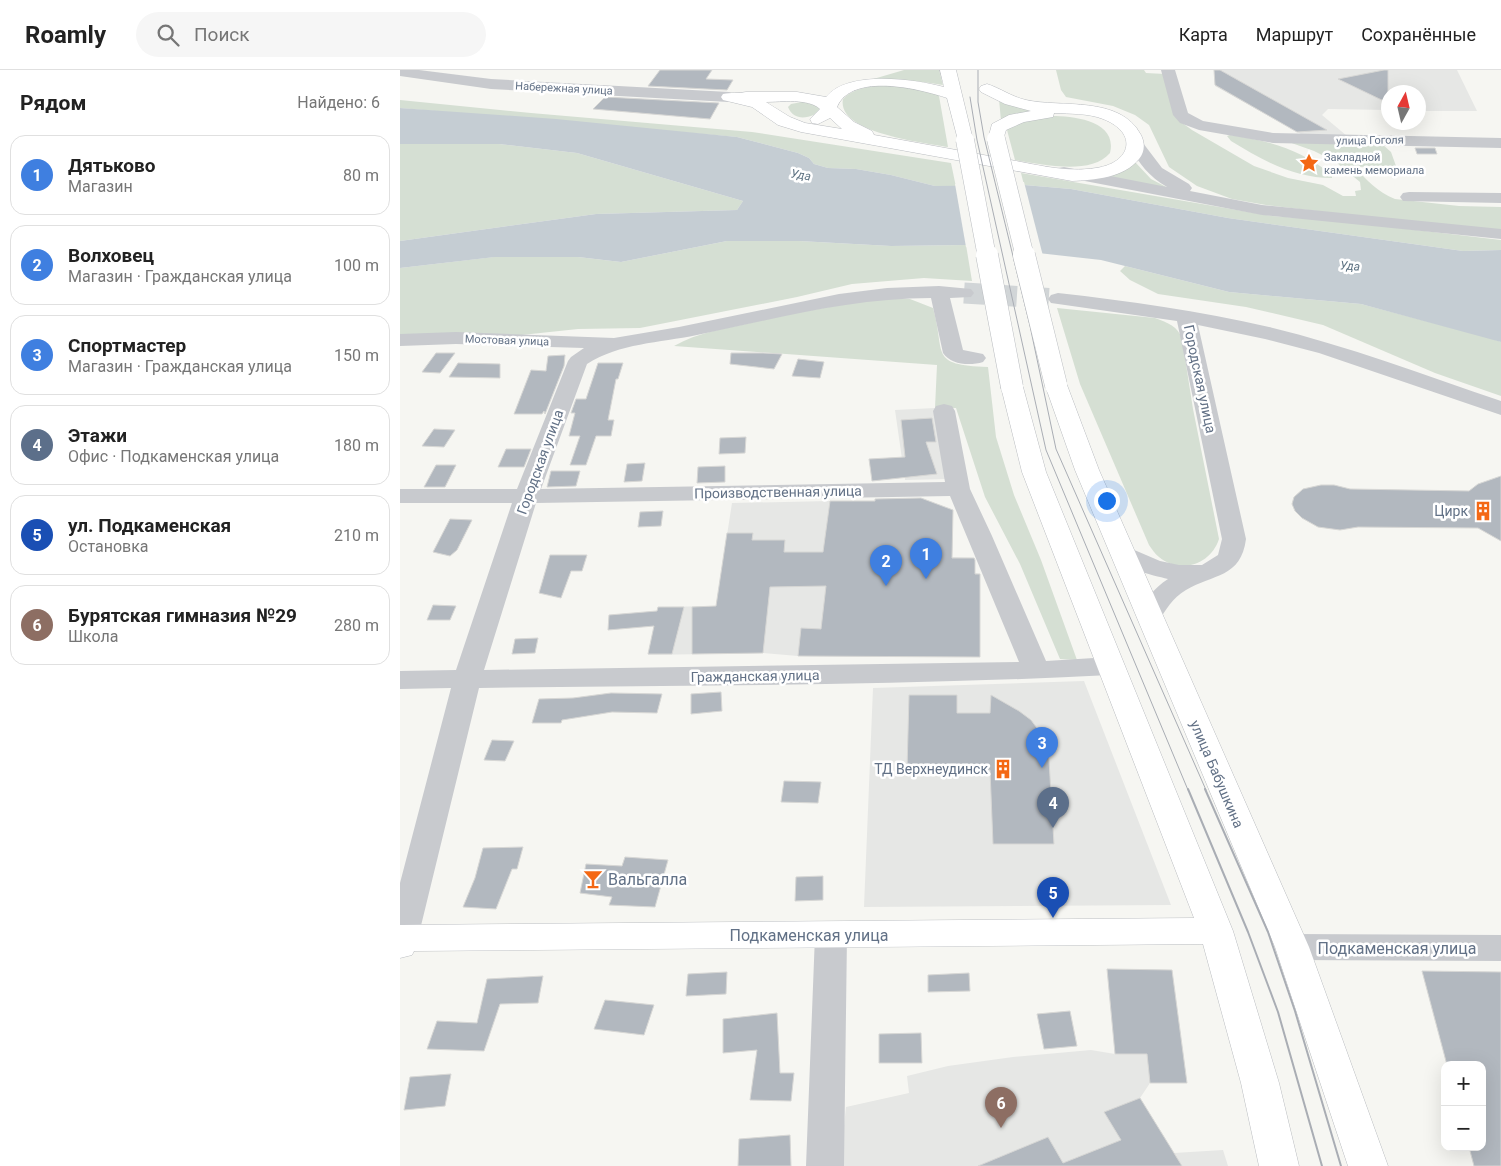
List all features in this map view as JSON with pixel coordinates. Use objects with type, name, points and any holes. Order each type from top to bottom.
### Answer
[{"type":"main road","points":[[779,117],[776,104],[790,98],[893,70]]},
{"type":"main road","points":[[948,70],[961,117],[1012,387],[1034,472],[1216,931],[1260,1083],[1279,1166]]},
{"type":"main road","points":[[961,70],[961,117]]},
{"type":"main road","points":[[779,117],[812,121],[821,118],[830,108],[833,98],[842,91],[878,82],[920,84],[954,95]]},
{"type":"main road","name":"улица Бабушкина","points":[[1137,146],[1130,129],[1108,115],[1086,110],[1025,104],[1006,99],[988,82],[996,139],[1056,385],[1087,470],[1292,948],[1368,1166]]},
{"type":"main road","points":[[729,96],[816,100],[824,102],[848,126],[872,137],[1071,174],[1111,161],[1122,148],[1114,130],[1104,123],[1088,117],[1065,114],[1040,114],[1018,118],[998,128],[996,139]]},
{"type":"main road","points":[[729,96],[757,103],[779,117],[810,129],[1071,174],[1108,171],[1124,165],[1133,156],[1137,146]]},
{"type":"main road","name":"Подкаменская улица","points":[[401,941],[1216,931]]},
{"type":"street","points":[[491,84],[505,70]]},
{"type":"street","name":"улица Гоголя","points":[[1168,70],[1181,114],[1186,120],[1199,125],[1273,138],[1501,143]]},
{"type":"street","name":"Набережная улица","points":[[400,72],[491,84],[729,96]]},
{"type":"street","points":[[1137,146],[1151,169],[1162,177],[1206,199]]},
{"type":"street","points":[[1071,174],[1262,210],[1501,234]]},
{"type":"street","points":[[1409,197],[1501,198]]},
{"type":"street","points":[[938,292],[953,352],[960,357],[976,358]]},
{"type":"street","name":"Городская улица","points":[[401,941],[407,887],[467,680],[526,496],[578,362],[593,351],[613,343],[678,333],[798,307],[863,296],[938,292],[964,293]]},
{"type":"street","name":"Городская улица","points":[[1058,299],[1186,317],[1234,539],[1232,553],[1215,569]]},
{"type":"street","points":[[1186,317],[1260,332],[1312,346],[1501,408]]},
{"type":"street","name":"Мостовая улица","points":[[400,340],[456,338],[613,343]]},
{"type":"street","points":[[944,411],[958,489],[984,545],[1036,670]]},
{"type":"street","name":"Производственная улица","points":[[400,496],[526,496],[958,489]]},
{"type":"street","points":[[1123,554],[1158,570],[1192,573],[1215,569]]},
{"type":"street","points":[[1149,616],[1158,599],[1178,583],[1215,569]]},
{"type":"street","name":"Гражданская улица","points":[[400,680],[1036,670],[1110,666]]},
{"type":"street","points":[[825,1166],[831,935]]},
{"type":"street","name":"Подкаменская улица","points":[[1292,948],[1501,948]]},
{"type":"shaded area","points":[[904,70],[939,70],[943,85],[903,80],[863,82]]},
{"type":"shaded area","points":[[1056,70],[1144,70],[1146,73],[1165,74],[1181,122],[1192,130],[1254,166],[1288,178],[1323,185],[1343,196],[1356,196],[1355,191],[1361,190],[1360,182],[1336,162],[1314,151],[1286,141],[1382,144],[1391,152],[1396,166],[1355,167],[1378,189],[1395,199],[1459,206],[1501,207],[1501,230],[1468,229],[1266,205],[1232,199],[1197,186],[1169,167],[1149,125],[1135,115],[1113,106],[1066,97],[1061,90]]},
{"type":"shaded area","points":[[1214,70],[1457,70],[1477,111],[1426,111],[1426,85],[1381,85],[1381,110],[1328,109],[1322,115],[1347,136],[1308,138],[1215,86]]},
{"type":"shaded area","points":[[890,84],[936,93],[939,96],[948,147],[903,139],[867,128],[853,120],[845,111],[843,99],[853,92]]},
{"type":"shaded area","points":[[999,99],[1040,110],[1001,121]]},
{"type":"shaded area","points":[[400,100],[752,132],[951,163],[956,187],[935,186],[856,169],[828,168],[814,164],[809,158],[798,153],[737,137],[400,108]]},
{"type":"shaded area","points":[[807,101],[823,109],[809,117],[799,117],[791,112],[788,107],[791,104]]},
{"type":"shaded area","points":[[1052,116],[1082,119],[1101,127],[1111,142],[1110,153],[1101,160],[1091,164],[1065,167],[1015,160],[1007,130],[1010,125]]},
{"type":"shaded area","points":[[1227,136],[1271,143],[1296,152],[1320,166],[1332,175],[1332,178],[1305,175],[1279,167],[1231,141]]},
{"type":"shaded area","points":[[400,144],[499,144],[577,153],[743,201],[737,210],[596,214],[400,241]]},
{"type":"shaded area","points":[[1135,162],[1151,179],[1172,190],[1101,176]]},
{"type":"shaded area","points":[[1021,173],[1272,216],[1340,221],[1501,240],[1501,250],[1463,251],[1228,218],[1071,189],[1024,185]]},
{"type":"shaded area","points":[[727,241],[799,241],[891,246],[966,245],[972,281],[924,278],[852,284],[797,297],[640,328],[578,329],[512,336],[400,335],[400,268],[494,257],[578,257],[621,262]]},
{"type":"shaded area","points":[[1125,266],[1229,292],[1361,304],[1490,338],[1501,342],[1501,396],[1435,373],[1323,325],[1246,307],[1158,294],[1130,280],[1120,271]]},
{"type":"shaded area","points":[[894,298],[910,299],[933,308],[940,346],[948,360],[969,366],[988,367],[996,437],[1014,495],[1041,560],[1077,660],[1060,659],[1020,564],[985,497],[956,408],[935,408],[937,365],[674,346],[693,337],[721,329],[822,308]]},
{"type":"shaded area","points":[[1057,308],[1155,318],[1178,331],[1182,339],[1193,409],[1219,539],[1215,548],[1202,560],[1186,566],[1177,565],[1159,557],[1149,545],[1080,384]]},
{"type":"shaded area","points":[[935,408],[948,479],[905,480],[895,410]]},
{"type":"shaded area","points":[[830,501],[930,502],[953,510],[952,557],[975,558],[975,573],[980,574],[980,657],[798,656],[763,653],[648,655],[658,607],[716,606],[732,503]]},
{"type":"shaded area","points":[[1084,681],[1171,905],[864,907],[873,688]]},
{"type":"shaded area","points":[[1091,1050],[1115,1054],[1147,1054],[1150,1083],[1140,1098],[1174,1153],[1223,1150],[1228,1166],[844,1166],[841,1154],[846,1107],[909,1093],[907,1076],[948,1066],[1013,1057]]},
{"type":"water","name":"Уда","points":[[400,108],[556,119],[737,137],[798,153],[809,158],[814,164],[828,168],[856,169],[935,186],[1024,185],[1071,189],[1228,218],[1463,251],[1501,250],[1501,342],[1361,304],[1229,292],[1101,260],[966,245],[891,246],[799,241],[727,241],[621,262],[578,257],[495,257],[400,268],[400,241],[596,214],[737,210],[743,201],[577,153],[499,144],[400,144]]},
{"type":"pier","points":[[1024,182],[1043,256],[966,247],[955,184]]},
{"type":"building","points":[[660,70],[712,70],[706,79],[733,80],[727,90],[648,86]]},
{"type":"building","points":[[1214,70],[1220,70],[1327,130],[1297,132],[1215,85]]},
{"type":"building","points":[[1388,70],[1388,85],[1381,85],[1381,100],[1338,79]]},
{"type":"building","points":[[605,97],[719,103],[710,119],[593,109]]},
{"type":"building","points":[[1415,148],[1435,148],[1437,154],[1417,154]]},
{"type":"building","points":[[436,353],[455,353],[440,373],[422,372]]},
{"type":"building","points":[[731,353],[782,354],[774,369],[730,364]]},
{"type":"building","points":[[565,355],[564,366],[545,414],[544,411],[542,414],[514,414],[531,370],[546,371],[548,356]]},
{"type":"building","points":[[798,359],[824,362],[820,378],[792,376]]},
{"type":"building","points":[[458,363],[500,364],[500,378],[449,377]]},
{"type":"building","points":[[598,363],[623,363],[618,379],[616,379],[608,420],[614,420],[611,436],[596,436],[586,465],[570,465],[580,436],[569,436],[575,413],[571,413],[576,399],[586,399]]},
{"type":"building","points":[[932,418],[936,442],[926,442],[937,474],[872,481],[869,459],[905,457],[901,420]]},
{"type":"building","points":[[434,429],[455,430],[444,447],[422,446]]},
{"type":"building","points":[[746,437],[745,453],[719,454],[720,438]]},
{"type":"building","points":[[506,449],[531,449],[524,467],[498,467]]},
{"type":"building","points":[[645,463],[642,481],[624,482],[627,464]]},
{"type":"building","points":[[436,465],[456,465],[445,487],[424,487]]},
{"type":"building","points":[[725,466],[725,482],[697,483],[698,467]]},
{"type":"building","points":[[551,471],[580,471],[576,486],[547,487]]},
{"type":"building","points":[[1501,476],[1501,541],[1478,528],[1358,527],[1340,530],[1318,527],[1302,518],[1295,511],[1292,504],[1294,497],[1303,489],[1321,485],[1334,485],[1350,489],[1469,491],[1478,484]]},
{"type":"building","points":[[921,498],[953,510],[952,558],[974,558],[975,560],[975,574],[980,574],[980,657],[798,656],[801,628],[821,629],[826,586],[770,587],[763,653],[692,654],[692,607],[716,606],[727,533],[753,533],[752,540],[785,540],[784,552],[823,552],[830,501]]},
{"type":"building","points":[[663,511],[661,526],[638,527],[640,512]]},
{"type":"building","points":[[450,519],[472,520],[457,550],[450,556],[433,552]]},
{"type":"building","points":[[550,555],[587,555],[582,571],[571,571],[561,598],[539,593]]},
{"type":"building","points":[[433,605],[456,606],[450,620],[427,620]]},
{"type":"building","points":[[658,607],[684,607],[672,654],[648,654],[654,626],[608,630],[609,615],[657,611]]},
{"type":"building","points":[[538,638],[535,653],[512,654],[515,639]]},
{"type":"building","points":[[721,692],[722,711],[691,714],[691,694]]},
{"type":"building","points":[[611,693],[662,694],[657,713],[612,712],[562,720],[561,723],[532,723],[539,699],[573,698]]},
{"type":"building","name":"ТД Верхнеудинск","points":[[909,695],[957,695],[957,713],[990,713],[991,695],[1031,720],[1048,743],[1054,844],[993,844],[990,770],[907,770]]},
{"type":"building","points":[[492,740],[514,741],[505,761],[484,760]]},
{"type":"building","points":[[784,781],[821,782],[818,803],[781,802]]},
{"type":"building","points":[[523,847],[517,869],[512,869],[496,909],[463,907],[475,878],[483,848]]},
{"type":"building","points":[[625,857],[668,860],[655,907],[609,905],[612,897],[580,893],[586,864],[622,866]]},
{"type":"building","points":[[823,876],[823,900],[795,901],[796,877]]},
{"type":"building","points":[[1107,969],[1172,970],[1187,1083],[1150,1083],[1147,1054],[1115,1054]]},
{"type":"building","points":[[1422,971],[1501,972],[1501,1166],[1474,1166],[1470,1151],[1486,1151],[1486,1061],[1446,1061]]},
{"type":"building","points":[[727,972],[726,994],[686,996],[688,974]]},
{"type":"building","points":[[969,973],[970,991],[928,992],[928,975]]},
{"type":"building","points":[[543,976],[538,1003],[500,1004],[484,1051],[427,1049],[437,1021],[477,1023],[487,979]]},
{"type":"building","points":[[605,1000],[654,1005],[644,1035],[594,1029]]},
{"type":"building","points":[[1070,1011],[1077,1046],[1044,1049],[1037,1014]]},
{"type":"building","points":[[777,1013],[780,1073],[794,1073],[791,1101],[750,1100],[757,1050],[723,1053],[723,1019]]},
{"type":"building","points":[[921,1033],[922,1063],[879,1063],[879,1034]]},
{"type":"building","points":[[451,1074],[445,1106],[404,1110],[410,1077]]},
{"type":"building","points":[[1140,1098],[1182,1166],[978,1166],[1048,1137],[1063,1163],[1121,1140],[1104,1112]]},
{"type":"building","points":[[790,1135],[791,1166],[738,1166],[739,1139]]},
{"type":"tunnel","points":[[964,293],[1058,299]]},
{"type":"tram line","points":[[978,70],[978,102],[984,137],[1030,326],[1056,449],[1206,790]]},
{"type":"tram line","points":[[970,97],[977,140],[1046,450],[1188,790]]},
{"type":"tram line","points":[[1188,789],[1248,932],[1278,1012],[1322,1166]]},
{"type":"tram line","points":[[1205,789],[1268,932],[1295,1011],[1341,1166]]},
{"type":"place","name":"Закладной камень мемориала","points":[[1309,163]]},
{"type":"place","name":"Цирк","points":[[1483,511]]},
{"type":"place","name":"Дятьково","points":[[926,579]]},
{"type":"place","name":"Волховец","points":[[886,586]]},
{"type":"place","name":"Спортмастер","points":[[1042,768]]},
{"type":"place","name":"ТД Верхнеудинск","points":[[1003,769]]},
{"type":"place","name":"Этажи","points":[[1053,828]]},
{"type":"place","name":"Вальгалла","points":[[593,879]]},
{"type":"place","name":"ул. Подкаменская","points":[[1053,918]]},
{"type":"place","name":"Бурятская гимназия №29","points":[[1001,1128]]}]
